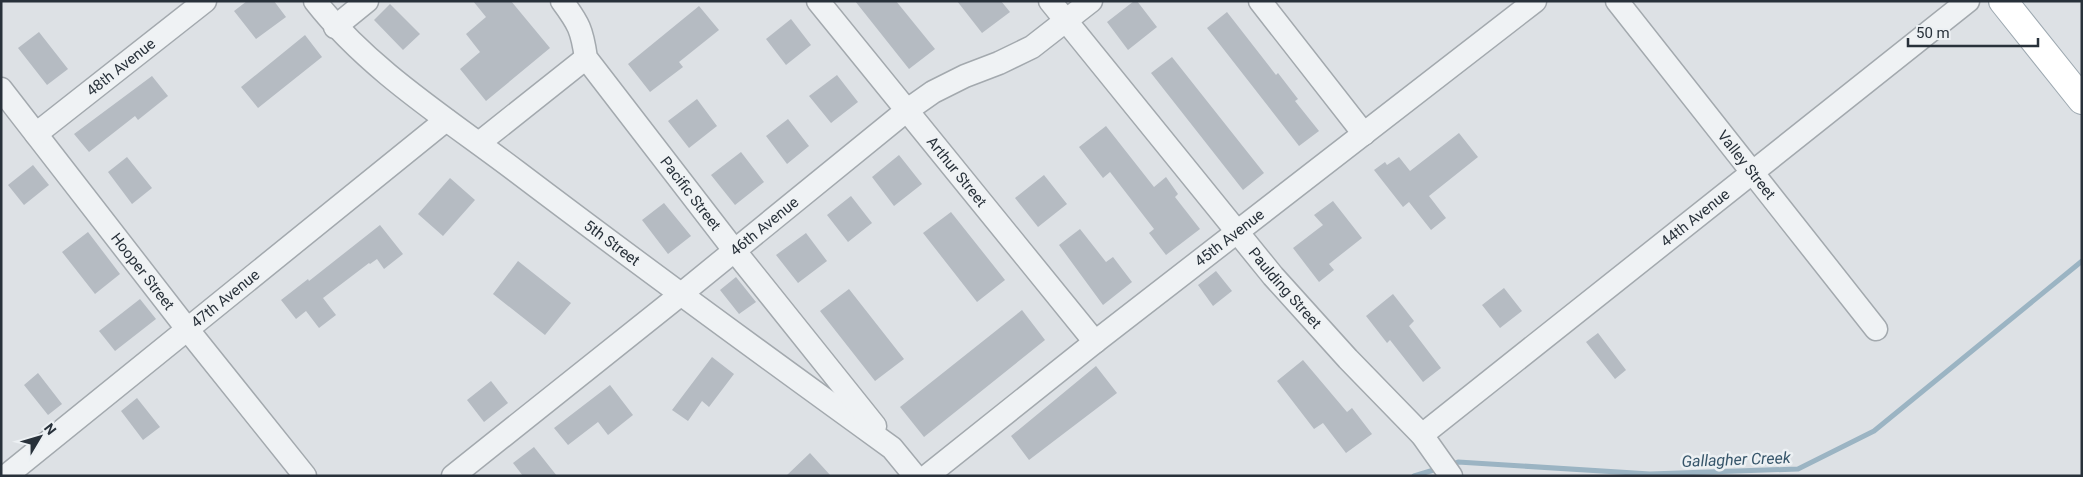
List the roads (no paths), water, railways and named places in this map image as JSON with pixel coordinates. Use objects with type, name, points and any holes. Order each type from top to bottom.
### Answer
[{"type":"main road","points":[[2004,1],[2082,100]]},
{"type":"street","name":"48th Avenue","points":[[36,134],[205,1]]},
{"type":"street","name":"5th Street","points":[[315,1],[335,27],[353,45],[446,120],[680,295],[892,448],[915,476]]},
{"type":"street","points":[[335,27],[367,1]]},
{"type":"street","name":"Pacific Street","points":[[562,1],[577,21],[583,38],[586,58],[734,250],[892,448]]},
{"type":"street","name":"Arthur Street","points":[[818,1],[1095,342]]},
{"type":"street","name":"Paulding Street","points":[[1050,1],[1273,276],[1428,443],[1450,476]]},
{"type":"street","name":"46th Avenue","points":[[452,476],[680,295],[906,111],[933,92],[1032,47],[1091,1]]},
{"type":"street","points":[[1260,1],[1364,134]]},
{"type":"street","name":"45th Avenue","points":[[927,476],[1095,342],[1535,1]]},
{"type":"street","name":"Valley Street","points":[[1617,1],[1876,329]]},
{"type":"street","name":"44th Avenue","points":[[1428,443],[1752,173],[1968,1]]},
{"type":"street","points":[[479,143],[586,58]]},
{"type":"street","name":"Hooper Street","points":[[1,89],[304,476]]},
{"type":"street","name":"47th Avenue","points":[[6,476],[446,120]]},
{"type":"waterway","name":"Gallagher Creek","points":[[1450,465],[1458,462],[1650,474],[1798,469],[1874,431],[2082,261]]},
{"type":"waterway","name":"Gallagher Creek","points":[[1414,476],[1437,469]]}]
